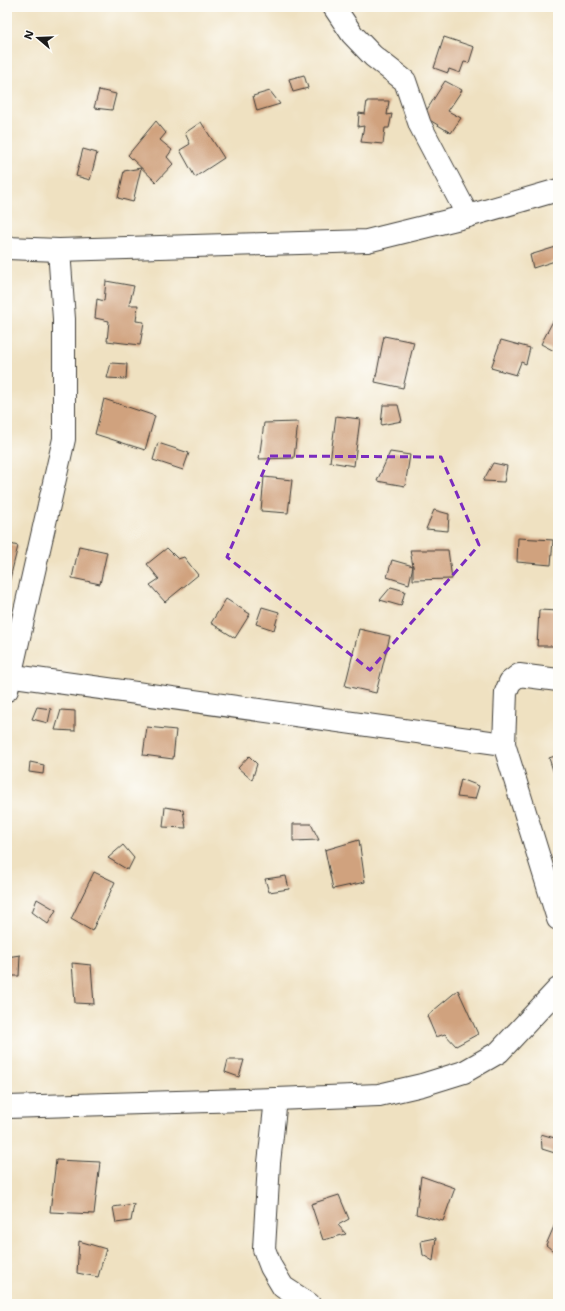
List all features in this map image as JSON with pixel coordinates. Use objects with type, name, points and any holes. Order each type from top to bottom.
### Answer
[{"type":"street","points":[[334,7],[352,34],[373,56],[404,81],[420,125],[468,216]]},
{"type":"street","points":[[7,248],[59,250],[367,241],[468,216],[558,190]]},
{"type":"street","points":[[59,250],[64,319],[64,439],[8,680],[504,744]]},
{"type":"street","points":[[558,680],[519,676],[510,682],[506,692],[504,744],[558,919]]},
{"type":"street","points":[[7,1107],[276,1100],[380,1095],[422,1086],[464,1072],[499,1052],[558,988]]},
{"type":"street","points":[[276,1100],[269,1163],[264,1250],[271,1267],[283,1287],[309,1304]]},
{"type":"highlighted area","points":[[270,456],[441,457],[479,545],[370,670],[227,557]]},
{"type":"building","points":[[444,37],[474,47],[469,63],[464,62],[460,73],[449,69],[448,73],[434,68]]},
{"type":"building","points":[[304,75],[308,88],[293,92],[289,79]]},
{"type":"building","points":[[445,81],[462,90],[448,111],[461,118],[451,133],[423,116]]},
{"type":"building","points":[[99,90],[116,94],[112,110],[94,108]]},
{"type":"building","points":[[270,91],[280,104],[257,111],[253,96]]},
{"type":"building","points":[[367,101],[389,101],[387,115],[392,114],[389,128],[385,128],[383,144],[361,142],[364,126],[358,127],[359,113],[365,114]]},
{"type":"building","points":[[156,121],[166,133],[160,140],[172,150],[167,157],[173,164],[156,182],[128,155]]},
{"type":"building","points":[[201,122],[224,158],[195,177],[180,150],[190,144],[185,133]]},
{"type":"building","points":[[83,149],[97,153],[90,180],[76,176]]},
{"type":"building","points":[[141,168],[133,202],[118,198],[124,171]]},
{"type":"building","points":[[556,247],[558,260],[533,268],[530,255]]},
{"type":"building","points":[[106,281],[134,286],[129,305],[138,305],[136,321],[144,322],[140,345],[107,341],[109,321],[95,318],[97,299],[104,301]]},
{"type":"building","points":[[553,321],[558,324],[558,353],[541,344]]},
{"type":"building","points":[[384,336],[414,342],[403,388],[375,382]]},
{"type":"building","points":[[501,340],[530,348],[526,364],[521,362],[516,375],[491,368]]},
{"type":"building","points":[[111,363],[127,364],[126,379],[107,378]]},
{"type":"building","points":[[104,399],[155,416],[145,450],[95,434]]},
{"type":"building","points":[[383,405],[398,405],[402,421],[381,425]]},
{"type":"building","points":[[336,416],[360,419],[354,466],[330,462]]},
{"type":"building","points":[[298,422],[294,458],[259,459],[264,423]]},
{"type":"building","points":[[158,443],[189,453],[183,470],[153,460]]},
{"type":"building","points":[[390,452],[410,455],[405,486],[377,481]]},
{"type":"building","points":[[493,463],[507,466],[504,482],[483,481]]},
{"type":"building","points":[[264,477],[292,480],[288,513],[261,511]]},
{"type":"building","points":[[434,510],[449,514],[448,531],[426,529]]},
{"type":"building","points":[[518,538],[553,540],[551,565],[517,562]]},
{"type":"building","points":[[7,543],[18,546],[8,587],[7,587]]},
{"type":"building","points":[[79,546],[107,552],[100,584],[72,578]]},
{"type":"building","points":[[167,548],[178,559],[184,557],[198,575],[165,602],[150,585],[159,579],[147,564]]},
{"type":"building","points":[[410,550],[448,550],[452,579],[413,580],[413,566]]},
{"type":"building","points":[[392,560],[413,566],[409,584],[387,577]]},
{"type":"building","points":[[391,587],[405,591],[401,606],[380,600]]},
{"type":"building","points":[[226,599],[250,614],[235,638],[211,623]]},
{"type":"building","points":[[262,607],[279,612],[274,630],[256,624]]},
{"type":"building","points":[[539,610],[558,611],[558,646],[537,646]]},
{"type":"building","points":[[359,629],[390,636],[376,693],[345,686]]},
{"type":"building","points":[[37,707],[51,709],[48,723],[32,719]]},
{"type":"building","points":[[61,710],[75,711],[75,731],[55,730]]},
{"type":"building","points":[[147,727],[176,730],[173,759],[143,755]]},
{"type":"building","points":[[558,755],[558,786],[549,758]]},
{"type":"building","points":[[249,756],[257,764],[252,780],[238,768]]},
{"type":"building","points":[[30,762],[44,765],[43,774],[29,772]]},
{"type":"building","points":[[461,779],[479,786],[475,799],[457,797]]},
{"type":"building","points":[[165,807],[183,810],[186,828],[163,827]]},
{"type":"building","points":[[293,824],[311,824],[319,840],[293,841]]},
{"type":"building","points":[[359,840],[365,882],[333,889],[325,850]]},
{"type":"building","points":[[123,845],[134,858],[128,870],[108,858]]},
{"type":"building","points":[[94,872],[115,882],[92,931],[71,919]]},
{"type":"building","points":[[286,876],[289,889],[269,892],[265,879]]},
{"type":"building","points":[[37,899],[56,910],[48,924],[32,912]]},
{"type":"building","points":[[20,955],[19,976],[7,976],[7,957]]},
{"type":"building","points":[[72,963],[91,965],[94,1004],[75,1003]]},
{"type":"building","points":[[458,990],[478,1034],[456,1046],[445,1034],[436,1037],[427,1016]]},
{"type":"building","points":[[228,1060],[244,1060],[239,1077],[225,1072]]},
{"type":"building","points":[[541,1134],[558,1139],[558,1154],[542,1149]]},
{"type":"building","points":[[56,1160],[100,1162],[94,1214],[50,1212]]},
{"type":"building","points":[[421,1176],[455,1188],[443,1221],[416,1214]]},
{"type":"building","points":[[339,1195],[349,1219],[338,1225],[346,1234],[323,1240],[311,1204]]},
{"type":"building","points":[[134,1204],[131,1221],[116,1223],[113,1207]]},
{"type":"building","points":[[558,1217],[558,1255],[546,1245]]},
{"type":"building","points":[[436,1238],[433,1261],[423,1255],[421,1241]]},
{"type":"building","points":[[79,1241],[106,1249],[98,1277],[77,1273]]}]
